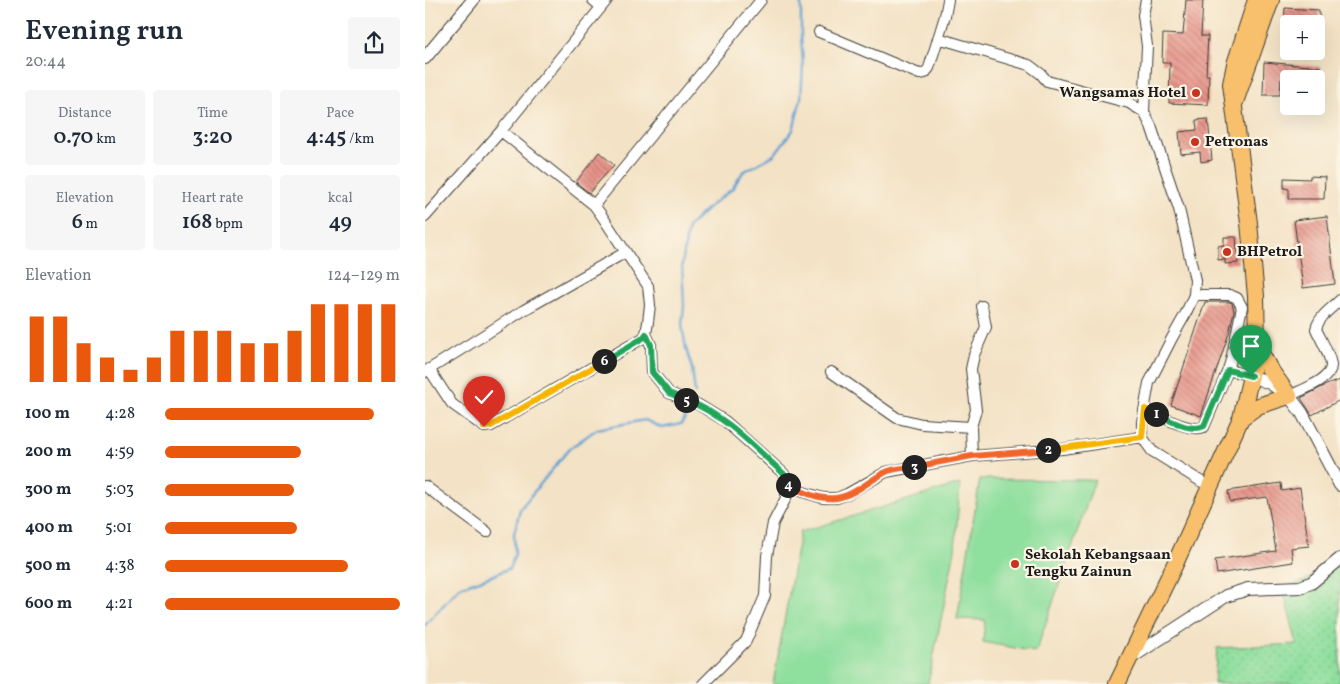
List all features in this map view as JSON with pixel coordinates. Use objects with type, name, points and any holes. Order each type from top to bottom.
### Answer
[{"type":"highway","points":[[1117,684],[1175,564],[1241,418],[1251,376],[1257,345],[1256,296],[1249,223],[1231,84],[1256,0]]},
{"type":"highway","points":[[1234,103],[1271,0]]},
{"type":"highway","points":[[1241,418],[1258,406],[1289,396],[1269,368],[1257,345]]},
{"type":"street","points":[[425,58],[473,0]]},
{"type":"street","points":[[594,205],[761,0]]},
{"type":"street","points":[[819,32],[919,74],[925,73],[929,68],[948,0]]},
{"type":"street","points":[[1146,0],[1143,15],[1147,46],[1144,112],[1151,126],[1179,209],[1195,280],[1194,295],[1149,383],[1142,437],[1152,451],[1210,487]]},
{"type":"street","points":[[425,217],[501,131],[601,2]]},
{"type":"street","points":[[938,38],[1029,65],[1047,81],[1129,103],[1144,112]]},
{"type":"street","points":[[501,131],[594,205],[648,286],[649,305],[646,334],[651,345],[652,372],[669,393],[699,405],[725,421],[784,474],[787,484],[786,498],[773,522],[767,556],[765,596],[746,642],[703,684]]},
{"type":"street","points":[[626,252],[524,310],[427,371],[452,404],[484,427],[491,426],[643,338],[646,334]]},
{"type":"street","points":[[1145,409],[1190,428],[1199,429],[1204,426],[1228,370],[1242,307],[1237,298],[1230,295],[1194,295]]},
{"type":"street","points":[[1289,396],[1327,378],[1331,371],[1331,364],[1316,329],[1323,315],[1340,300]]},
{"type":"street","points":[[972,456],[971,427],[976,410],[971,368],[986,327],[982,306]]},
{"type":"street","points":[[1228,370],[1270,383],[1289,396],[1302,413],[1340,485]]},
{"type":"street","points":[[831,372],[897,418],[922,424],[971,427]]},
{"type":"street","points":[[787,484],[803,492],[823,498],[837,498],[886,472],[972,456],[1062,448],[1142,437]]},
{"type":"street","points":[[425,486],[487,532]]},
{"type":"street","points":[[1129,659],[1226,596],[1248,589],[1300,587],[1311,583],[1339,558]]},
{"type":"green space","name":"Sekolah Kebangsaan Tengku Zainun","points":[[980,479],[1095,480],[1036,652],[983,642],[985,620],[957,619]]},
{"type":"green space","points":[[960,484],[955,550],[928,684],[773,684],[800,532]]},
{"type":"green space","points":[[1340,564],[1340,684],[1214,684],[1217,648],[1297,644],[1283,590]]},
{"type":"building","points":[[1186,0],[1203,0],[1201,36],[1208,36],[1206,75],[1209,75],[1208,105],[1169,103],[1170,63],[1162,63],[1163,34],[1183,35]]},
{"type":"building","points":[[1285,8],[1319,10],[1319,15],[1285,15]]},
{"type":"building","points":[[1264,62],[1321,67],[1321,70],[1280,70],[1280,95],[1263,95]]},
{"type":"building","name":"Petronas","points":[[1208,119],[1212,160],[1201,162],[1200,152],[1181,154],[1179,132],[1197,130],[1196,120]]},
{"type":"building","points":[[599,152],[614,165],[589,193],[576,182]]},
{"type":"building","points":[[1310,176],[1325,177],[1324,199],[1289,199],[1289,189],[1284,188],[1284,178],[1310,179]]},
{"type":"building","points":[[1327,216],[1335,284],[1303,288],[1294,220]]},
{"type":"building","name":"BHPetrol","points":[[1224,237],[1236,237],[1238,263],[1225,264],[1225,259],[1218,260],[1218,246],[1224,245]]},
{"type":"building","points":[[1205,302],[1229,302],[1232,303],[1234,311],[1229,333],[1201,416],[1171,405]]},
{"type":"building","points":[[1340,380],[1340,400],[1312,415],[1301,398]]},
{"type":"building","points":[[1281,483],[1282,491],[1300,488],[1309,546],[1291,548],[1293,562],[1217,574],[1215,560],[1276,551],[1267,497],[1230,502],[1228,491]]},
{"type":"waterway","points":[[695,393],[692,368],[686,349],[682,324],[684,306],[682,265],[688,227],[732,189],[743,172],[774,155],[793,130],[801,98],[803,64],[801,0]]},
{"type":"waterway","points":[[425,625],[460,587],[510,568],[515,553],[514,534],[520,509],[569,449],[597,429],[645,420],[662,428],[681,424],[692,408]]},
{"type":"place","name":"Wangsamas Hotel","points":[[1196,93]]},
{"type":"place","name":"Petronas","points":[[1195,142]]},
{"type":"place","name":"BHPetrol","points":[[1227,252]]},
{"type":"place","name":"Sekolah Kebangsaan Tengku Zainun","points":[[1015,564]]},
{"type":"route","points":[[484,427],[491,426],[643,338],[646,334],[651,345],[652,372],[669,393],[699,405],[725,421],[784,474],[787,484],[803,492],[823,498],[837,498],[886,472],[903,468],[925,466],[972,456],[1062,448],[1142,437],[1145,409],[1190,428],[1199,429],[1204,426],[1228,370],[1251,376]]}]
